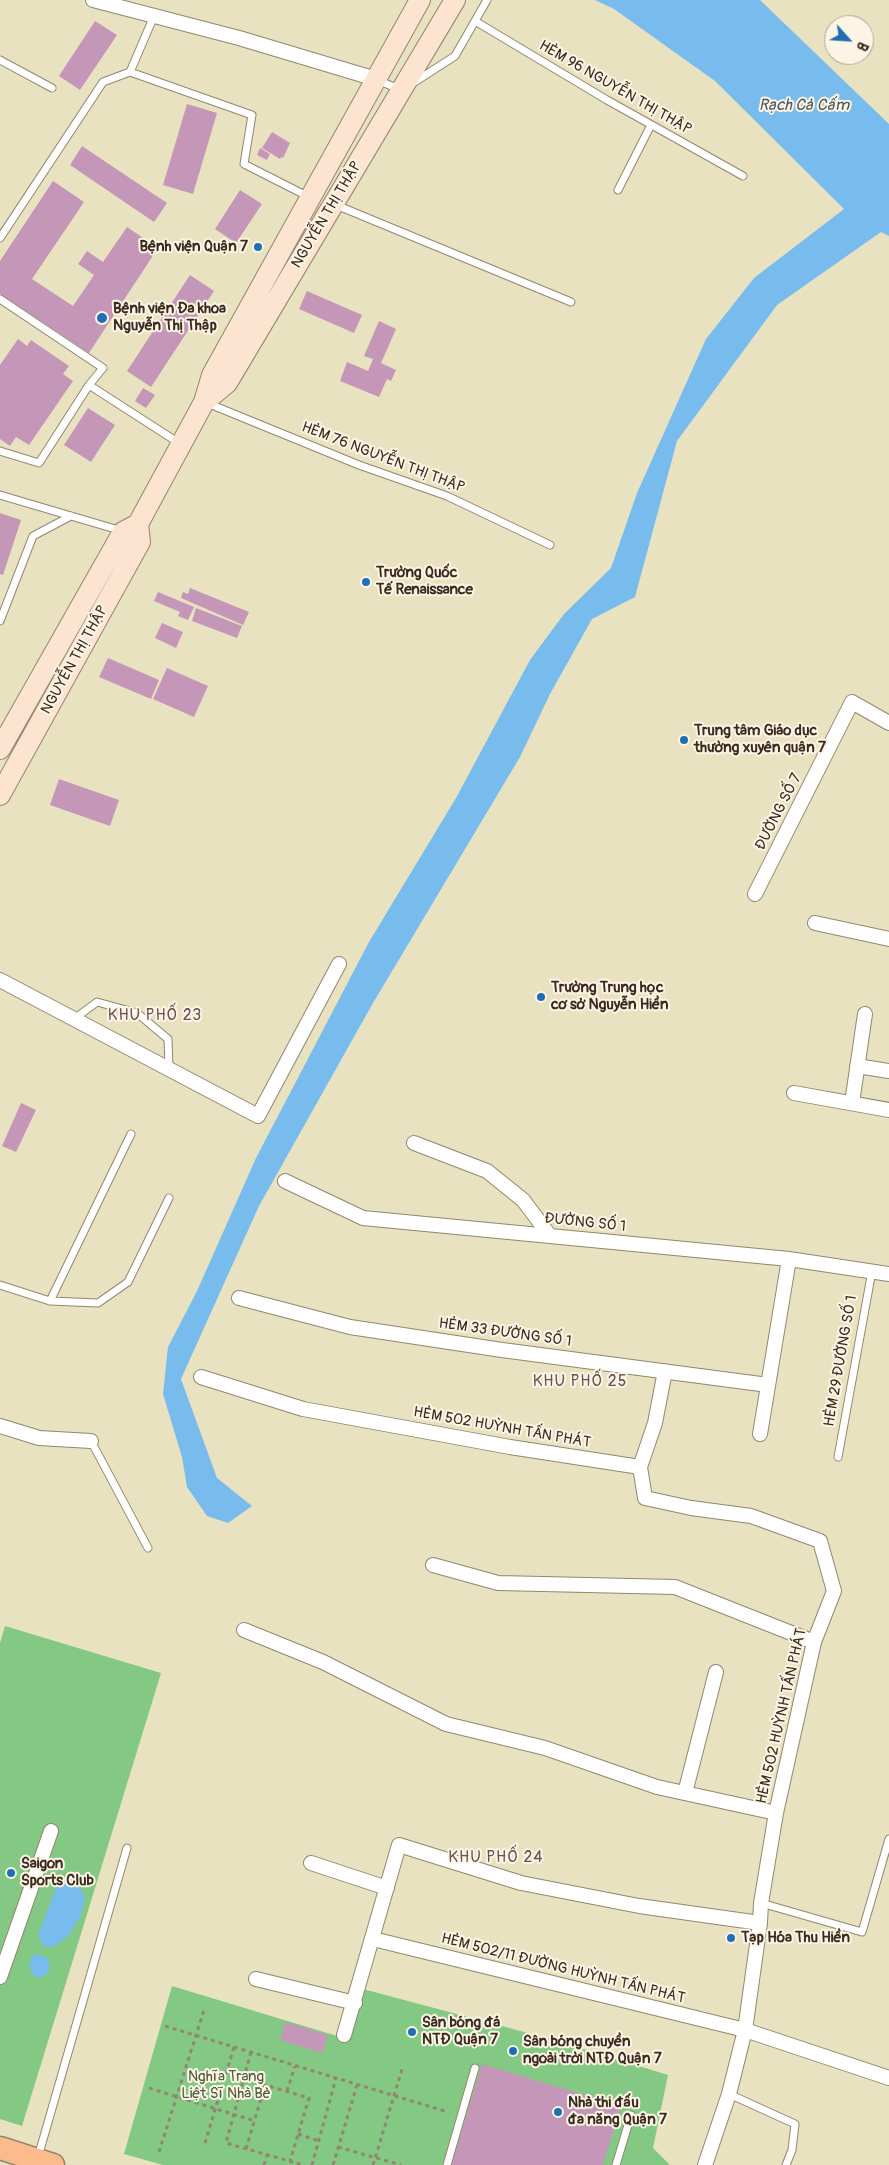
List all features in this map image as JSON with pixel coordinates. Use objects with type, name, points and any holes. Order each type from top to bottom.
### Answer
[{"type":"main road","name":"NGUYỄN THỊ THẬP","points":[[204,402],[227,383],[455,0]]},
{"type":"main road","name":"NGUYỄN THỊ THẬP","points":[[0,749],[8,728],[181,444],[204,402],[212,375],[418,5]]},
{"type":"main road","name":"NGUYỄN THỊ THẬP","points":[[0,794],[140,542],[131,528]]},
{"type":"main road","points":[[6,2155],[45,2163]]},
{"type":"street","points":[[92,0],[239,38],[376,79]]},
{"type":"street","name":"ĐƯỜNG SỐ 7","points":[[756,894],[852,702],[889,723]]},
{"type":"street","points":[[815,923],[889,939]]},
{"type":"street","points":[[0,980],[258,1116],[339,964]]},
{"type":"street","points":[[852,1103],[865,1014]]},
{"type":"street","points":[[857,1066],[889,1071]]},
{"type":"street","points":[[794,1094],[889,1110]]},
{"type":"street","points":[[414,1143],[487,1171],[523,1200],[550,1236]]},
{"type":"street","name":"ĐƯỜNG SỐ 1","points":[[285,1181],[363,1218],[789,1259],[889,1274]]},
{"type":"street","points":[[760,1434],[789,1259]]},
{"type":"street","name":"HẺM 33 ĐƯỜNG SỐ 1","points":[[239,1298],[350,1327],[502,1350],[768,1385]]},
{"type":"street","points":[[640,1467],[655,1423],[665,1371]]},
{"type":"street","name":"HẺM 502 HUỲNH TẤN PHÁT","points":[[201,1377],[303,1409],[510,1447],[640,1467],[645,1498],[691,1508],[751,1516],[820,1541],[834,1591],[814,1642],[776,1814],[761,1903],[760,1924],[745,2030],[729,2094],[705,2165]]},
{"type":"street","points":[[0,1426],[39,1438],[91,1441]]},
{"type":"street","points":[[433,1565],[498,1583],[674,1587],[814,1642]]},
{"type":"street","points":[[244,1630],[323,1662],[446,1724],[545,1748],[657,1787],[776,1814]]},
{"type":"street","points":[[685,1793],[716,1672]]},
{"type":"street","points":[[0,1977],[51,1831]]},
{"type":"street","points":[[344,2034],[355,2003],[399,1845],[521,1883],[639,1906],[760,1924]]},
{"type":"street","points":[[311,1863],[387,1888]]},
{"type":"street","name":"HẺM 502/11 ĐƯỜNG HUỲNH TẤN PHÁT","points":[[373,1939],[745,2030],[889,2078]]},
{"type":"street","points":[[256,1979],[355,2003]]},
{"type":"lane","points":[[376,79],[402,90],[455,56],[487,0]]},
{"type":"lane","points":[[130,72],[154,16]]},
{"type":"lane","name":"HẺM 96 NGUYỄN THỊ THẬP","points":[[474,21],[651,125],[743,176]]},
{"type":"lane","points":[[0,60],[52,88]]},
{"type":"lane","points":[[0,238],[103,82],[130,72],[252,115],[244,164],[273,177],[310,198]]},
{"type":"lane","points":[[618,190],[651,125]]},
{"type":"lane","points":[[334,204],[572,302]]},
{"type":"lane","points":[[0,299],[103,368],[89,385],[38,462],[0,451]]},
{"type":"lane","points":[[89,385],[181,444]]},
{"type":"lane","name":"HẺM 76 NGUYỄN THỊ THẬP","points":[[204,402],[358,465],[447,496],[550,545]]},
{"type":"lane","points":[[0,495],[71,516],[131,528]]},
{"type":"lane","points":[[0,621],[33,536],[71,516]]},
{"type":"lane","points":[[74,1020],[97,1002],[136,1014],[168,1039],[170,1070]]},
{"type":"lane","points":[[50,1300],[131,1134]]},
{"type":"lane","points":[[0,1285],[50,1300],[98,1303],[128,1282],[169,1198]]},
{"type":"lane","name":"HẺM 29 ĐƯỜNG SỐ 1","points":[[838,1457],[872,1271]]},
{"type":"lane","points":[[91,1441],[148,1548]]},
{"type":"lane","points":[[761,1903],[862,1932],[889,1839]]},
{"type":"lane","points":[[45,2163],[127,1848]]},
{"type":"lane","points":[[447,2165],[475,2068]]},
{"type":"lane","points":[[729,2094],[795,2124],[792,2150],[786,2165]]},
{"type":"lane","points":[[616,2165],[631,2116]]},
{"type":"path","points":[[160,2152],[205,2007]]},
{"type":"path","points":[[165,2026],[448,2112]]},
{"type":"path","points":[[205,2143],[234,2047]]},
{"type":"path","points":[[251,2052],[226,2143],[303,2165]]},
{"type":"path","points":[[287,2091],[295,2066]]},
{"type":"path","points":[[373,2165],[403,2066]]},
{"type":"path","points":[[312,2165],[336,2078]]},
{"type":"path","points":[[333,2165],[356,2084]]},
{"type":"path","points":[[246,2149],[266,2085],[309,2098],[290,2161]]},
{"type":"path","points":[[149,2088],[255,2121]]},
{"type":"path","points":[[298,2134],[319,2140]]},
{"type":"path","points":[[338,2147],[401,2165]]},
{"type":"path","points":[[264,2165],[267,2155]]},
{"type":"green space","points":[[5,1626],[161,1673],[22,2126],[0,2119],[0,1643]]},
{"type":"green space","name":"Nghĩa Trang Liệt Sĩ Nhà Bè","points":[[172,1986],[347,2039],[363,1989],[554,2040],[668,2075],[653,2148],[670,2165],[163,2165],[124,2154]]},
{"type":"water","name":"Rạch Cả Cấm","points":[[595,0],[760,0],[824,62],[824,65],[828,65],[889,124],[889,236],[881,232],[777,305],[677,441],[635,597],[592,619],[550,694],[520,757],[373,1003],[259,1206],[181,1379],[217,1478],[252,1506],[228,1523],[207,1516],[187,1487],[182,1457],[163,1394],[168,1347],[197,1291],[256,1158],[369,942],[456,798],[530,660],[564,614],[611,568],[637,493],[706,339],[754,278],[844,209],[715,81],[614,9]]},
{"type":"water","points":[[59,1880],[78,1886],[85,1895],[81,1916],[68,1936],[53,1947],[43,1946],[38,1935]]},
{"type":"water","points":[[34,1954],[41,1955],[49,1960],[49,1971],[41,1978],[33,1975],[29,1964]]},
{"type":"building","points":[[95,21],[117,35],[80,90],[59,76]]},
{"type":"building","points":[[187,104],[217,113],[193,194],[163,185]]},
{"type":"building","points":[[272,132],[290,143],[283,158],[281,157],[280,159],[262,148]]},
{"type":"building","points":[[82,146],[167,203],[154,222],[70,165]]},
{"type":"building","points":[[260,148],[270,154],[267,160],[257,155]]},
{"type":"building","points":[[53,181],[84,202],[32,279],[73,306],[94,275],[78,264],[87,251],[103,262],[127,227],[158,248],[89,353],[0,294],[0,261]]},
{"type":"building","points":[[240,190],[262,204],[236,243],[215,229]]},
{"type":"building","points":[[190,275],[214,291],[151,387],[127,371]]},
{"type":"building","points":[[307,291],[362,315],[354,333],[299,309]]},
{"type":"building","points":[[379,321],[396,329],[381,363],[396,370],[391,381],[387,379],[379,397],[340,381],[347,362],[368,371],[373,359],[364,356]]},
{"type":"building","points":[[18,339],[27,346],[31,340],[69,366],[63,374],[73,381],[29,445],[16,437],[10,446],[0,439],[0,365]]},
{"type":"building","points":[[143,388],[155,395],[146,408],[135,401]]},
{"type":"building","points":[[88,408],[115,425],[91,462],[64,445]]},
{"type":"building","points":[[0,513],[21,520],[3,575],[0,574]]},
{"type":"building","points":[[190,588],[249,612],[243,625],[181,598],[183,592],[188,594]]},
{"type":"building","points":[[158,592],[194,607],[188,620],[178,616],[180,612],[154,601]]},
{"type":"building","points":[[196,608],[242,626],[237,638],[192,621]]},
{"type":"building","points":[[162,623],[183,632],[176,648],[155,638]]},
{"type":"building","points":[[108,658],[159,680],[151,699],[99,677]]},
{"type":"building","points":[[167,668],[208,686],[194,717],[153,699]]},
{"type":"building","points":[[59,779],[119,800],[110,826],[50,805]]},
{"type":"building","points":[[21,1103],[36,1110],[16,1152],[2,1146]]},
{"type":"building","points":[[285,2022],[328,2035],[322,2053],[280,2040]]},
{"type":"building","name":"Nhà thi đấu đa năng Quận 7","points":[[482,2064],[621,2106],[603,2165],[451,2165]]},
{"type":"place","name":"Bệnh viện Quận 7","points":[[258,247]]},
{"type":"place","name":"Bệnh viện Đa khoa Nguyễn Thị Thập","points":[[102,318]]},
{"type":"place","name":"Trường Quốc Tế Renaissance","points":[[366,582]]},
{"type":"place","name":"Trung tâm Giáo dục thường xuyên quận 7","points":[[684,740]]},
{"type":"place","name":"Trường Trung học cơ sở Nguyễn Hiền","points":[[541,997]]},
{"type":"place","name":"Saigon Sports Club","points":[[11,1873]]},
{"type":"place","name":"Tạp Hóa Thu Hiền","points":[[731,1938]]},
{"type":"place","name":"Sân bóng đá NTĐ Quận 7","points":[[412,2032]]},
{"type":"place","name":"Sân bóng chuyền ngoài trời NTĐ Quận 7","points":[[513,2051]]},
{"type":"place","name":"Nhà thi đấu đa năng Quận 7","points":[[558,2112]]},
{"type":"district","name":"KHU PHỐ 23","points":[[155,1016]]},
{"type":"district","name":"KHU PHỐ 25","points":[[580,1382]]},
{"type":"district","name":"KHU PHỐ 24","points":[[496,1858]]}]
